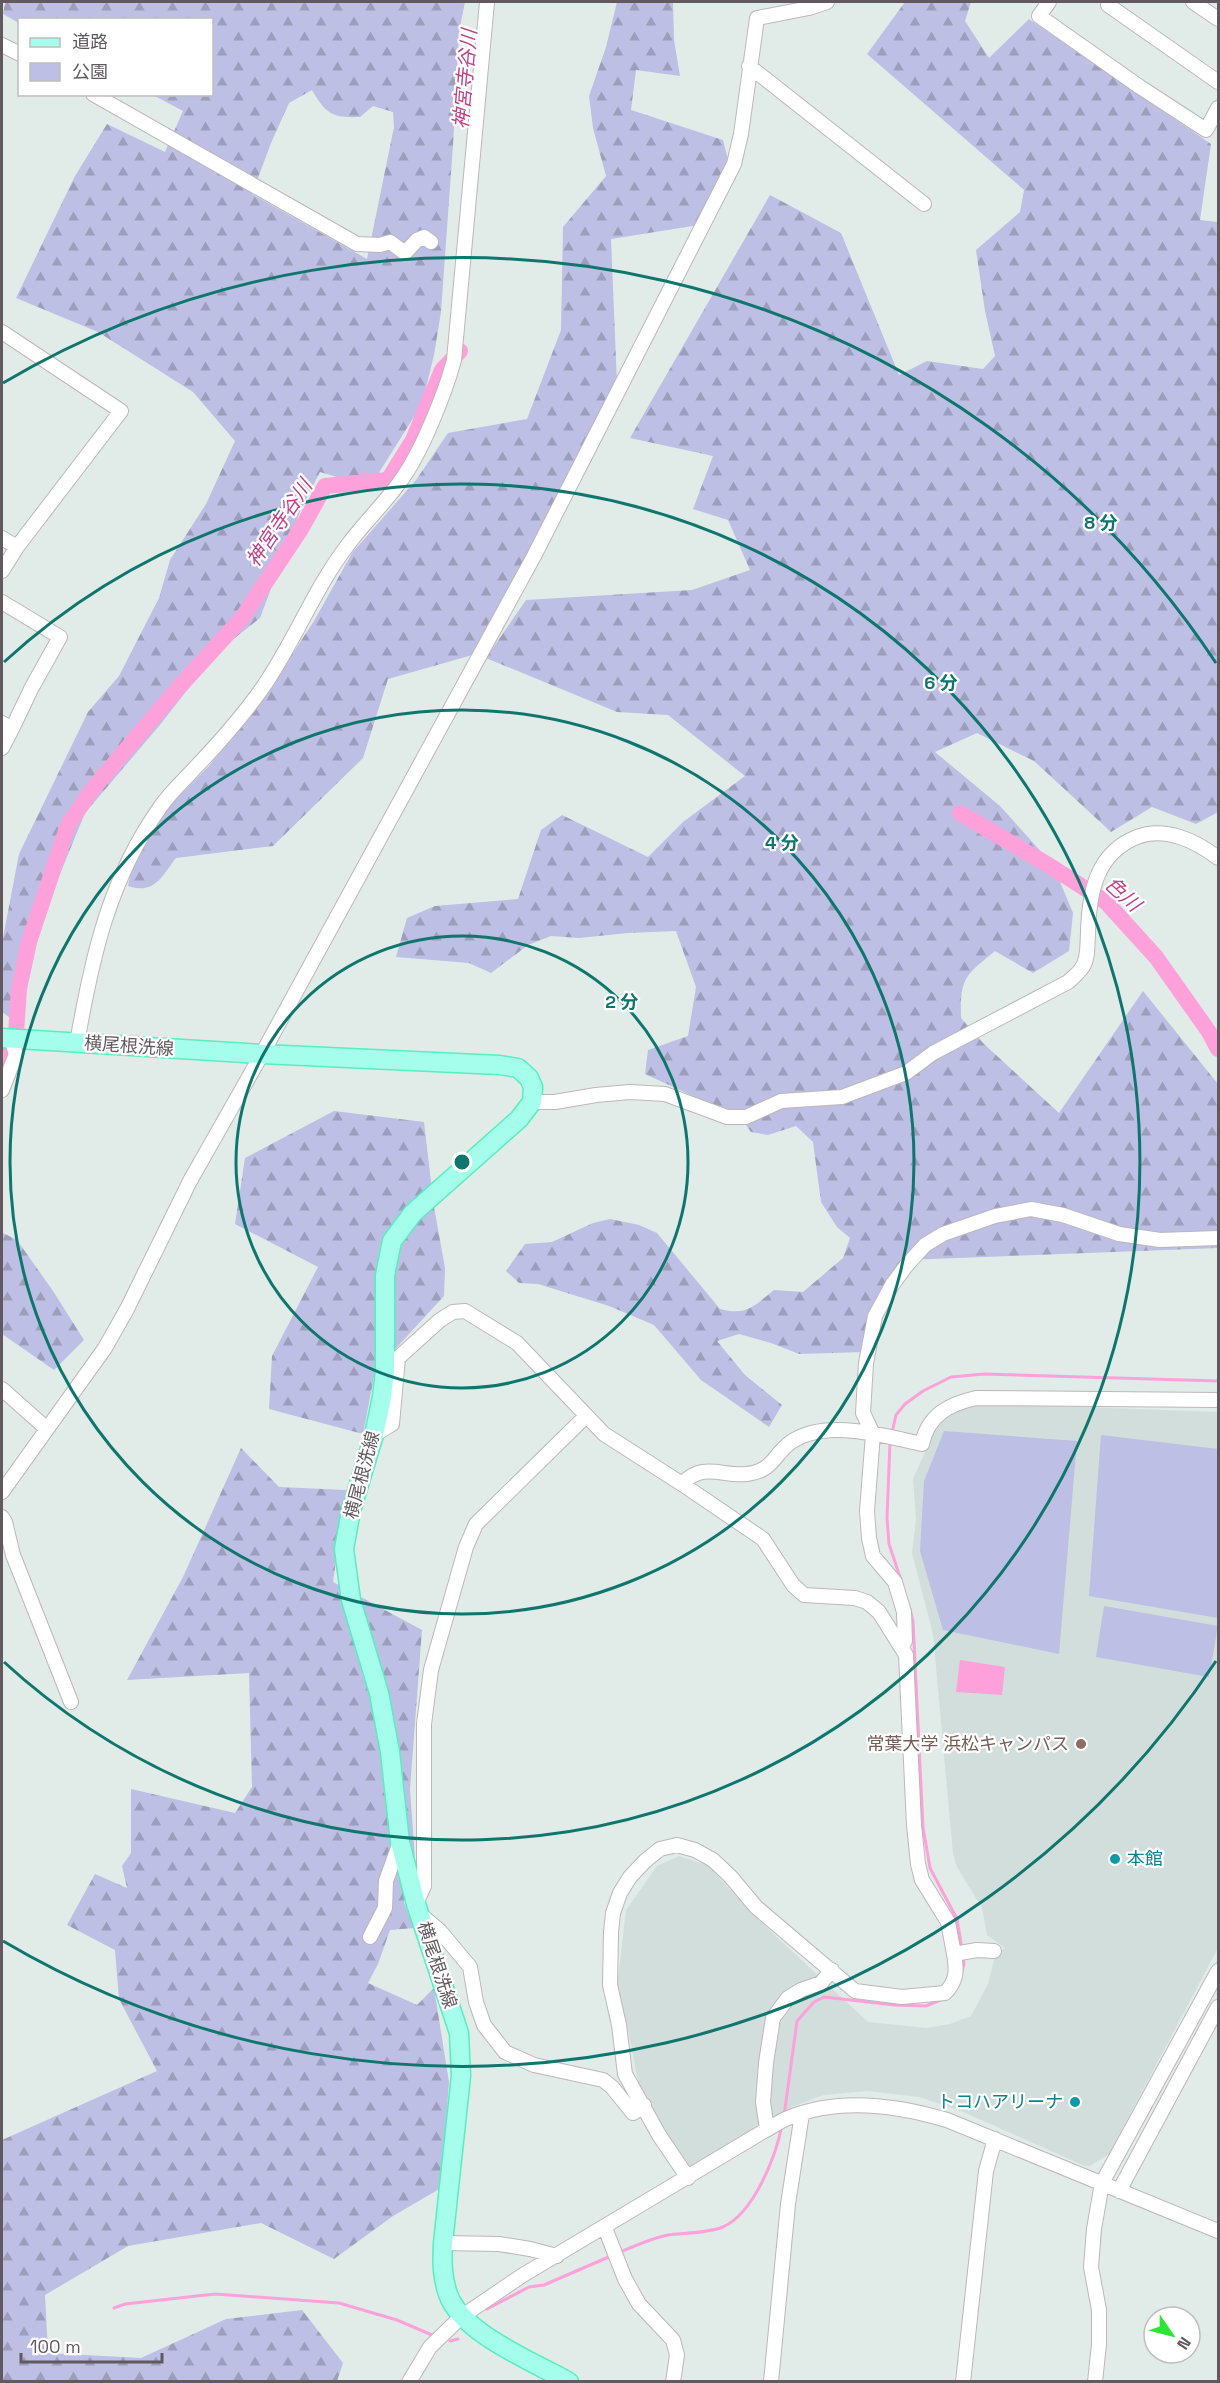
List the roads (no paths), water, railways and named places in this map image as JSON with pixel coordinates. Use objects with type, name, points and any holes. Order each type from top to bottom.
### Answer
[{"type":"main road","name":"横尾根洗線","points":[[6,1039],[500,1065],[518,1068],[529,1078],[533,1087],[532,1102],[519,1119],[413,1214],[392,1241],[385,1275],[385,1371],[374,1435],[351,1511],[344,1550],[351,1600],[379,1693],[390,1752],[400,1842],[418,1909],[459,2033],[461,2076],[443,2243],[442,2270],[448,2296],[461,2317],[487,2337],[569,2382]]},
{"type":"street","points":[[77,1043],[90,968],[124,866],[162,804],[235,725],[262,688],[346,546],[400,482],[424,439],[450,375],[454,357],[487,2]]},
{"type":"street","points":[[2,1492],[105,1348],[127,1309],[190,1181],[262,1054],[534,556],[734,164],[741,134],[749,66],[758,18],[828,2]]},
{"type":"street","points":[[1049,2],[1039,16],[1206,130],[1218,108]]},
{"type":"street","points":[[1110,2],[1108,5],[1218,82]]},
{"type":"street","points":[[1193,2],[1218,19]]},
{"type":"street","points":[[2,45],[18,53]]},
{"type":"street","points":[[749,66],[924,204]]},
{"type":"street","points":[[97,96],[357,244],[369,246],[390,242],[405,252],[420,238],[424,237],[430,242]]},
{"type":"street","points":[[2,332],[122,411],[16,547],[2,572]]},
{"type":"street","points":[[2,538],[16,547]]},
{"type":"street","points":[[2,602],[60,637],[7,726],[2,748]]},
{"type":"street","points":[[532,1102],[555,1102],[630,1092],[665,1094],[727,1117],[746,1117],[780,1101],[842,1097],[882,1083],[906,1073],[933,1053],[1068,982],[1082,968],[1087,954],[1089,909],[1094,885],[1116,848],[1146,833],[1171,834],[1203,846],[1218,858]]},
{"type":"street","points":[[2,1090],[16,1054],[6,1039]]},
{"type":"street","points":[[902,1646],[905,1641],[904,1612],[895,1582],[873,1556],[869,1538],[867,1511],[880,1435],[863,1413],[866,1363],[875,1316],[892,1285],[906,1266],[925,1245],[960,1226],[1031,1209],[1063,1215],[1119,1234],[1160,1240],[1218,1238]]},
{"type":"street","points":[[374,1435],[392,1424],[398,1358],[440,1320],[453,1312],[465,1311],[517,1342],[603,1434],[763,1539],[793,1585],[804,1595],[855,1598],[867,1602],[879,1612],[906,1655],[914,1826],[918,1864],[922,1880],[948,1922],[957,1954],[952,1985],[945,1992],[902,1997],[855,1991],[756,1908],[730,1876],[713,1860],[695,1850],[677,1845],[660,1849],[645,1861],[630,1877],[617,1903],[611,1932],[610,1985],[619,2025],[625,2074],[659,2135],[688,2178]]},
{"type":"street","points":[[2,1389],[47,1429]]},
{"type":"street","points":[[682,1484],[687,1478],[698,1473],[713,1470],[746,1474],[762,1470],[790,1443],[807,1434],[854,1430],[922,1444],[925,1430],[932,1420],[958,1402],[976,1398],[1218,1400]]},
{"type":"street","points":[[586,1416],[476,1524],[466,1547],[431,1670],[424,1725],[424,1886],[418,1909],[470,1967],[476,2002],[484,2025],[505,2052],[534,2065],[603,2080],[612,2086],[633,2113],[644,2106]]},
{"type":"street","points":[[2,1517],[13,1555],[71,1702]]},
{"type":"street","points":[[370,1937],[385,1908],[386,1881],[400,1842]]},
{"type":"street","points":[[957,1954],[977,1950],[994,1951]]},
{"type":"street","points":[[767,2129],[763,2103],[766,2063],[774,2018],[788,1998],[801,1990],[821,1983],[832,1970]]},
{"type":"street","points":[[1095,2382],[1099,2344],[1099,2310],[1091,2267],[1094,2229],[1102,2183],[1218,1971]]},
{"type":"street","points":[[1119,2191],[1218,2007]]},
{"type":"street","points":[[409,2382],[430,2347],[461,2317],[523,2275],[767,2129],[788,2118],[816,2110],[852,2106],[895,2107],[947,2120],[1218,2231]]},
{"type":"street","points":[[771,2382],[788,2204],[802,2114]]},
{"type":"street","points":[[963,2382],[986,2171],[995,2139]]},
{"type":"street","points":[[604,2228],[625,2279],[639,2304],[673,2340],[677,2355],[673,2382]]},
{"type":"street","points":[[443,2243],[498,2244],[530,2248],[556,2256]]},
{"type":"waterway","name":"神宮寺谷川","points":[[2,1062],[12,1049],[16,1033],[19,989],[29,942],[68,825],[91,791],[180,686],[242,618],[301,529],[325,486],[388,480],[413,440],[442,370],[460,351]]},
{"type":"waterway","name":"色川","points":[[960,813],[1106,902],[1156,957],[1209,1032],[1218,1049]]},
{"type":"waterway","points":[[892,1433],[896,1415],[905,1404],[923,1391],[951,1377],[984,1374],[1218,1381]]},
{"type":"waterway","points":[[890,1442],[887,1518],[889,1544],[901,1580]]},
{"type":"waterway","points":[[910,1609],[913,1621],[923,1827],[930,1868],[957,1919],[962,1949]]},
{"type":"waterway","points":[[961,1975],[964,1964],[963,1955]]},
{"type":"waterway","points":[[784,2116],[797,2021],[814,2002],[824,1997],[894,2005],[926,2006],[943,1999]]},
{"type":"waterway","points":[[620,2252],[662,2236],[717,2229],[734,2220],[754,2197],[762,2182],[775,2152],[782,2125]]},
{"type":"waterway","points":[[487,2309],[529,2287],[544,2285],[611,2256]]},
{"type":"waterway","points":[[114,2308],[125,2304],[215,2294],[339,2303],[397,2320],[432,2335]]},
{"type":"waterway","points":[[450,2341],[458,2339]]},
{"type":"place","name":"常葉大学 浜松キャンパス","points":[[1081,1744]]},
{"type":"place","name":"本館","points":[[1115,1859]]},
{"type":"place","name":"トコハアリーナ","points":[[1075,2102]]}]
